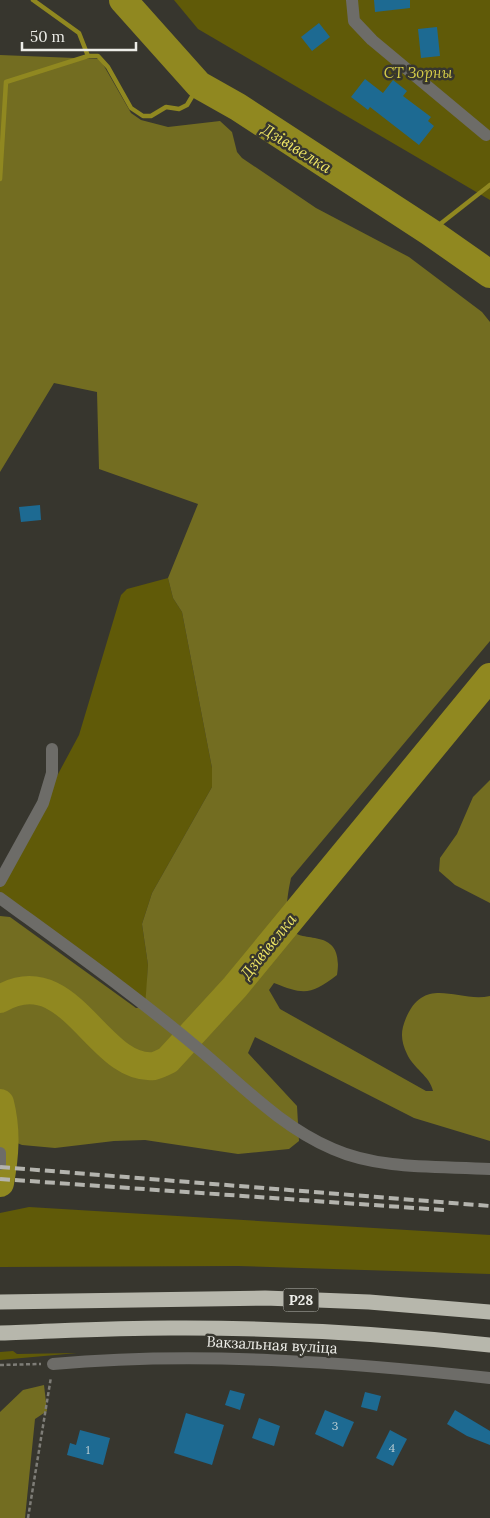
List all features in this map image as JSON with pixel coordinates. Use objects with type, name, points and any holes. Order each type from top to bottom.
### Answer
[{"type":"highway","name":"Р28","points":[[0,1302],[265,1298],[368,1302],[490,1312]]},
{"type":"highway","name":"Р28","points":[[0,1333],[185,1328],[289,1329],[368,1333],[490,1345]]},
{"type":"street","points":[[352,0],[354,21],[372,40],[486,135]]},
{"type":"street","points":[[0,881],[43,803],[52,773],[52,748]]},
{"type":"street","points":[[0,898],[171,1027],[270,1110],[303,1133],[333,1149],[363,1159],[393,1163],[490,1169]]},
{"type":"street","points":[[0,1153],[0,1164]]},
{"type":"street","name":"Вакзальная вуліца","points":[[53,1364],[110,1359],[183,1357],[386,1367],[490,1378]]},
{"type":"path","points":[[0,1364],[53,1364],[28,1518]]},
{"type":"green space","name":"СТ Зорны","points":[[174,0],[490,0],[490,200],[198,29]]},
{"type":"green space","points":[[168,578],[173,598],[182,612],[212,768],[212,787],[152,893],[142,924],[148,965],[146,1007],[0,898],[0,882],[79,735],[121,595],[127,589]]},
{"type":"green space","points":[[29,1207],[490,1235],[490,1274],[238,1266],[0,1267],[0,1213]]},
{"type":"green space","points":[[13,1351],[17,1354],[77,1353],[0,1360],[0,1352]]},
{"type":"shaded area","points":[[0,55],[100,59],[131,113],[141,120],[168,127],[220,121],[232,132],[237,152],[242,158],[316,208],[409,257],[482,312],[490,322],[490,641],[291,878],[287,909],[290,928],[302,936],[328,942],[334,949],[338,959],[337,975],[320,986],[307,991],[293,990],[274,983],[269,990],[280,1009],[426,1091],[433,1091],[429,1081],[413,1064],[402,1041],[404,1023],[414,1005],[423,997],[432,994],[490,996],[490,1141],[414,1118],[255,1037],[248,1053],[297,1106],[299,1141],[289,1149],[238,1154],[145,1140],[114,1141],[55,1148],[22,1145],[0,1136],[0,916],[10,917],[136,1008],[145,1007],[148,965],[142,924],[152,893],[212,787],[212,768],[182,612],[173,598],[168,578],[198,504],[99,469],[97,392],[54,383],[0,472]]},
{"type":"shaded area","points":[[490,780],[490,903],[455,885],[439,871],[440,858],[457,834],[473,797]]},
{"type":"shaded area","points":[[44,1385],[47,1411],[35,1419],[25,1518],[0,1518],[0,1412],[23,1390]]},
{"type":"building","points":[[374,0],[410,0],[410,8],[375,12]]},
{"type":"building","points":[[319,23],[330,37],[312,51],[301,37]]},
{"type":"building","points":[[437,27],[440,56],[421,58],[418,29]]},
{"type":"building","points":[[365,79],[383,93],[393,80],[407,91],[403,96],[431,117],[428,121],[434,126],[419,145],[370,107],[368,110],[351,97]]},
{"type":"building","points":[[40,505],[41,520],[21,522],[19,507]]},
{"type":"building","points":[[230,1390],[245,1394],[240,1410],[225,1405]]},
{"type":"building","points":[[365,1392],[381,1396],[377,1411],[361,1407]]},
{"type":"building","points":[[325,1410],[354,1422],[343,1447],[315,1434]]},
{"type":"building","points":[[455,1410],[490,1431],[490,1445],[467,1436],[447,1424]]},
{"type":"building","points":[[186,1413],[224,1425],[212,1465],[174,1453]]},
{"type":"building","points":[[259,1418],[280,1426],[274,1446],[252,1438]]},
{"type":"building","points":[[80,1430],[110,1438],[103,1465],[67,1455],[70,1443],[76,1445]]},
{"type":"building","points":[[390,1430],[407,1439],[393,1466],[376,1458]]},
{"type":"waterway","points":[[33,0],[79,33],[88,56],[98,56],[108,67],[131,108],[143,116],[151,116],[166,107],[179,109],[187,105],[199,85]]},
{"type":"waterway","name":"Дзівівелка","points":[[123,0],[199,85],[238,107],[430,232],[490,274]]},
{"type":"waterway","points":[[0,179],[6,82],[88,56]]},
{"type":"waterway","points":[[430,232],[490,185]]},
{"type":"waterway","name":"Дзівівелка","points":[[0,999],[24,990],[46,993],[65,1004],[116,1052],[134,1063],[154,1066],[168,1060],[235,987],[490,677]]},
{"type":"waterway","name":"Дзівівелка","points":[[0,1103],[4,1123],[3,1163],[0,1183]]},
{"type":"railway","points":[[0,1167],[490,1206]]},
{"type":"railway","points":[[0,1179],[444,1210]]}]
